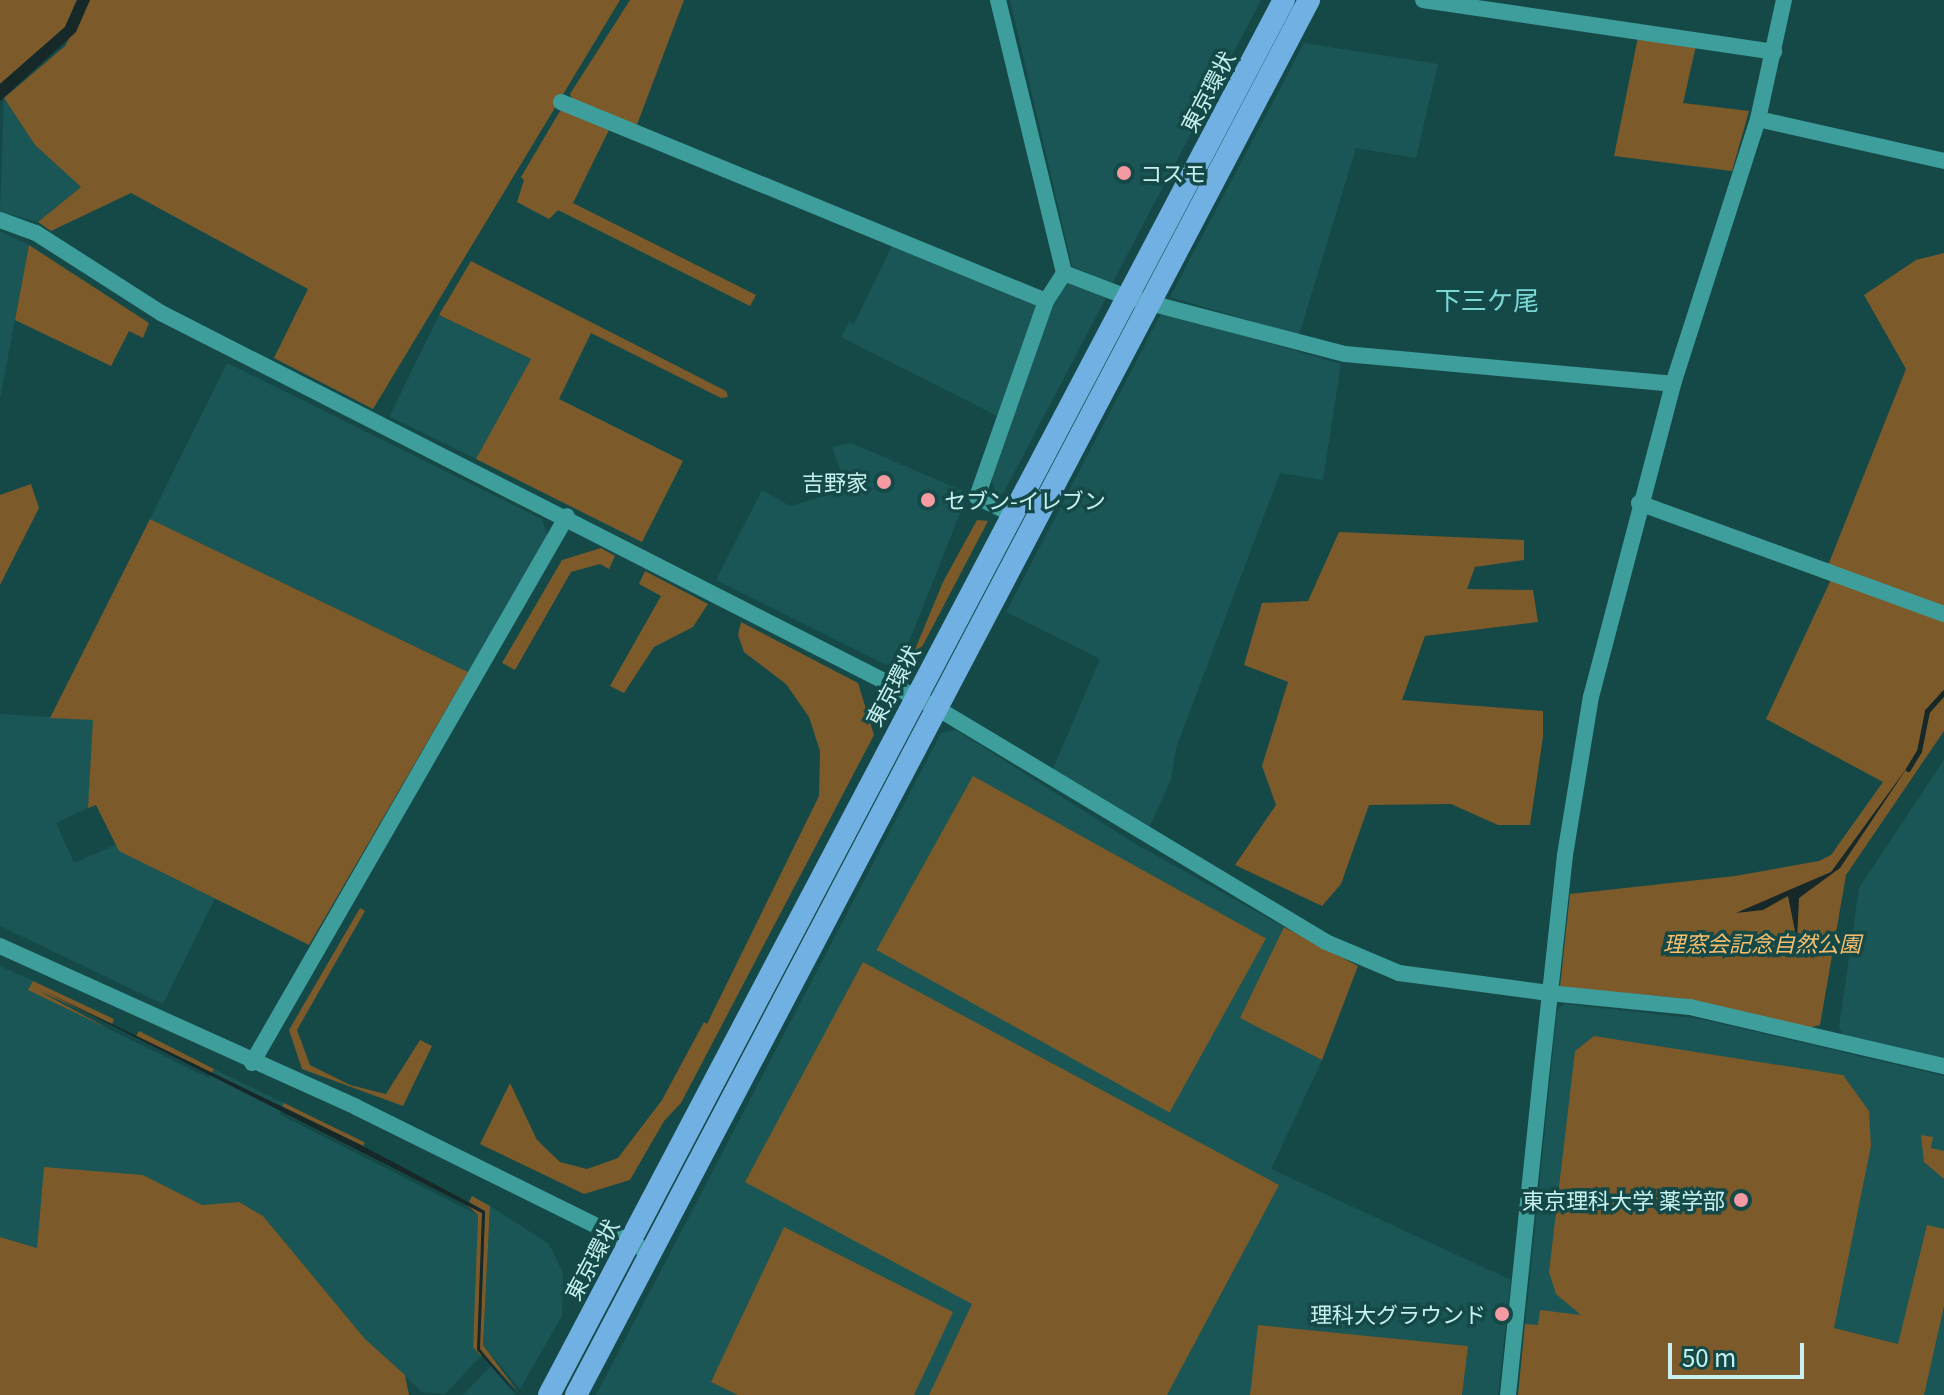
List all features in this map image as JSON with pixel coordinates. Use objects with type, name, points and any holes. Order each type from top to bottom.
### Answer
[{"type":"highway","name":"東京環状","points":[[549,1395],[1284,0]]},
{"type":"highway","points":[[576,1395],[1309,0]]},
{"type":"street","points":[[998,0],[1064,273],[1046,301],[977,497],[1012,514]]},
{"type":"street","points":[[1423,0],[1774,52]]},
{"type":"street","points":[[1508,1395],[1549,993],[1589,709],[1639,503],[1673,384],[1758,119],[1784,0]]},
{"type":"street","points":[[561,102],[1046,301]]},
{"type":"street","points":[[1758,119],[1944,161]]},
{"type":"street","points":[[0,220],[36,233],[161,313],[567,516],[915,696],[1326,942],[1399,973],[1549,993],[1690,1007],[1944,1066]]},
{"type":"street","points":[[1064,273],[1127,297],[1153,300],[1345,354],[1673,384]]},
{"type":"street","points":[[1639,503],[1944,614]]},
{"type":"street","points":[[252,1063],[567,516]]},
{"type":"street","points":[[0,946],[252,1063],[356,1107],[651,1253]]},
{"type":"shaded area","points":[[77,0],[90,0],[76,32],[0,101],[0,84],[65,27]]},
{"type":"shaded area","points":[[1010,0],[1261,0],[1112,284],[1072,266]]},
{"type":"shaded area","points":[[1304,43],[1438,64],[1416,158],[1356,148],[1299,335],[1170,297]]},
{"type":"shaded area","points":[[4,98],[35,145],[81,187],[38,222],[0,212]]},
{"type":"shaded area","points":[[0,231],[29,245],[0,399]]},
{"type":"shaded area","points":[[892,246],[1038,303],[997,416],[841,337],[849,322],[854,324]]},
{"type":"shaded area","points":[[1067,282],[1107,296],[1003,494],[996,494],[991,477],[1057,290]]},
{"type":"shaded area","points":[[1162,312],[1341,364],[1323,480],[1280,473],[1176,748],[1171,780],[1149,828],[1053,769],[1100,659],[1006,612]]},
{"type":"shaded area","points":[[439,315],[531,360],[481,461],[389,417]]},
{"type":"shaded area","points":[[227,363],[542,519],[548,537],[468,672],[150,519]]},
{"type":"shaded area","points":[[851,443],[968,493],[903,657],[886,665],[716,580],[762,490],[790,506],[847,489],[832,447]]},
{"type":"shaded area","points":[[0,714],[94,720],[88,808],[56,823],[74,863],[115,845],[215,898],[163,1004],[0,926]]},
{"type":"shaded area","points":[[956,730],[1139,846],[1284,927],[1241,1018],[1322,1060],[1271,1169],[1511,1280],[1498,1395],[596,1395],[941,733]]},
{"type":"shaded area","points":[[1944,760],[1944,1059],[1844,1036],[1839,1027],[1859,888]]},
{"type":"shaded area","points":[[1909,765],[1840,868],[1799,898],[1797,941],[1788,896],[1763,910],[1736,913],[1831,872]]},
{"type":"shaded area","points":[[0,966],[33,981],[29,990],[209,1078],[214,1069],[284,1103],[279,1114],[478,1215],[473,1346],[481,1356],[445,1394],[422,1392],[365,1339],[263,1216],[239,1202],[202,1206],[143,1175],[37,1248],[0,1237]]},
{"type":"shaded area","points":[[40,989],[363,1146],[485,1211],[480,1349],[517,1395],[477,1350],[482,1213]]},
{"type":"shaded area","name":"東京理科大学 薬学部","points":[[1564,1004],[1701,1019],[1944,1076],[1944,1395],[1518,1395],[1557,1010]]},
{"type":"shaded area","points":[[490,1206],[549,1244],[563,1273],[562,1316],[520,1389],[483,1345]]},
{"type":"shaded area","points":[[491,1366],[516,1395],[463,1395]]},
{"type":"green space","points":[[0,0],[77,0],[65,27],[0,84]]},
{"type":"green space","points":[[90,0],[620,0],[373,409],[274,358],[308,289],[131,193],[51,231],[38,222],[81,187],[35,145],[4,98],[65,46]]},
{"type":"green space","points":[[630,0],[684,0],[635,130],[573,101],[570,94]]},
{"type":"green space","points":[[1638,37],[1696,46],[1683,103],[1749,111],[1732,171],[1614,156]]},
{"type":"green space","points":[[568,108],[610,128],[573,203],[756,295],[750,306],[558,210],[549,219],[517,202],[524,180],[521,177],[560,111]]},
{"type":"green space","points":[[29,245],[149,323],[143,338],[129,331],[111,366],[15,320]]},
{"type":"green space","name":"理窓会記念自然公園","points":[[1944,253],[1944,731],[1846,875],[1820,1025],[1808,1028],[1679,998],[1560,987],[1570,894],[1735,876],[1819,861],[1831,855],[1883,782],[1766,719],[1835,571],[1827,568],[1906,369],[1864,295],[1916,260]]},
{"type":"green space","points":[[471,261],[726,391],[728,397],[721,398],[591,333],[559,399],[683,461],[642,542],[476,459],[531,359],[439,315]]},
{"type":"green space","points":[[31,484],[39,508],[0,585],[0,495]]},
{"type":"green space","points":[[150,519],[468,672],[309,945],[119,851],[96,805],[88,808],[93,720],[50,718]]},
{"type":"green space","points":[[977,520],[988,521],[921,649],[914,652],[943,582]]},
{"type":"green space","points":[[1339,532],[1524,540],[1524,560],[1475,567],[1467,589],[1533,590],[1538,622],[1425,636],[1402,700],[1543,711],[1543,737],[1530,825],[1498,825],[1451,804],[1369,805],[1341,884],[1322,906],[1235,865],[1276,805],[1262,766],[1288,682],[1244,665],[1262,603],[1308,601]]},
{"type":"green space","points":[[601,548],[615,556],[609,569],[600,564],[571,572],[515,670],[502,663],[562,560]]},
{"type":"green space","points":[[645,571],[708,604],[693,627],[654,647],[624,693],[610,686],[661,596],[639,584]]},
{"type":"green space","points":[[741,622],[858,683],[874,735],[681,1103],[664,1121],[630,1180],[584,1194],[480,1144],[510,1083],[537,1140],[560,1162],[587,1169],[618,1158],[662,1100],[704,1022],[707,1024],[819,796],[820,751],[809,717],[786,684],[744,652],[738,635]]},
{"type":"green space","points":[[973,776],[1266,938],[1170,1112],[877,950]]},
{"type":"green space","points":[[360,908],[365,911],[297,1030],[310,1065],[350,1085],[386,1094],[420,1040],[432,1046],[403,1106],[302,1069],[289,1030]]},
{"type":"green space","points":[[1284,927],[1358,966],[1322,1060],[1240,1018]]},
{"type":"green space","points":[[863,962],[1279,1185],[1167,1395],[929,1395],[972,1304],[745,1182]]},
{"type":"green space","points":[[33,981],[114,1019],[112,1024],[39,991],[109,1029],[28,990]]},
{"type":"green space","points":[[139,1031],[214,1069],[212,1073],[136,1036]]},
{"type":"green space","name":"東京理科大学 薬学部","points":[[1594,1036],[1843,1075],[1869,1111],[1871,1146],[1834,1328],[1898,1344],[1927,1225],[1944,1229],[1944,1306],[1924,1395],[1518,1395],[1525,1324],[1538,1325],[1540,1310],[1581,1315],[1556,1294],[1549,1272],[1575,1051]]},
{"type":"green space","points":[[284,1103],[365,1142],[363,1146],[282,1107]]},
{"type":"green space","points":[[1921,1135],[1933,1137],[1931,1148],[1944,1151],[1944,1179],[1924,1162]]},
{"type":"green space","points":[[44,1167],[143,1175],[202,1205],[239,1202],[263,1216],[365,1339],[405,1375],[409,1395],[0,1395],[0,1237],[37,1248]]},
{"type":"green space","points":[[472,1196],[490,1206],[483,1345],[518,1392],[480,1350],[485,1212],[469,1202]]},
{"type":"green space","points":[[467,1205],[482,1213],[481,1356],[473,1347],[478,1215]]},
{"type":"green space","points":[[784,1227],[953,1312],[914,1395],[738,1395],[711,1382]]},
{"type":"green space","points":[[1258,1325],[1468,1346],[1462,1395],[1250,1395]]},
{"type":"waterway","points":[[1908,769],[1919,751],[1927,711],[1944,692]]},
{"type":"place","name":"コスモ","points":[[1124,173]]},
{"type":"place","name":"吉野家","points":[[884,482]]},
{"type":"place","name":"セブン-イレブン","points":[[928,500]]},
{"type":"place","name":"東京理科大学 薬学部","points":[[1741,1200]]},
{"type":"place","name":"理科大グラウンド","points":[[1502,1314]]},
{"type":"district","name":"下三ケ尾","points":[[1487,299]]}]
